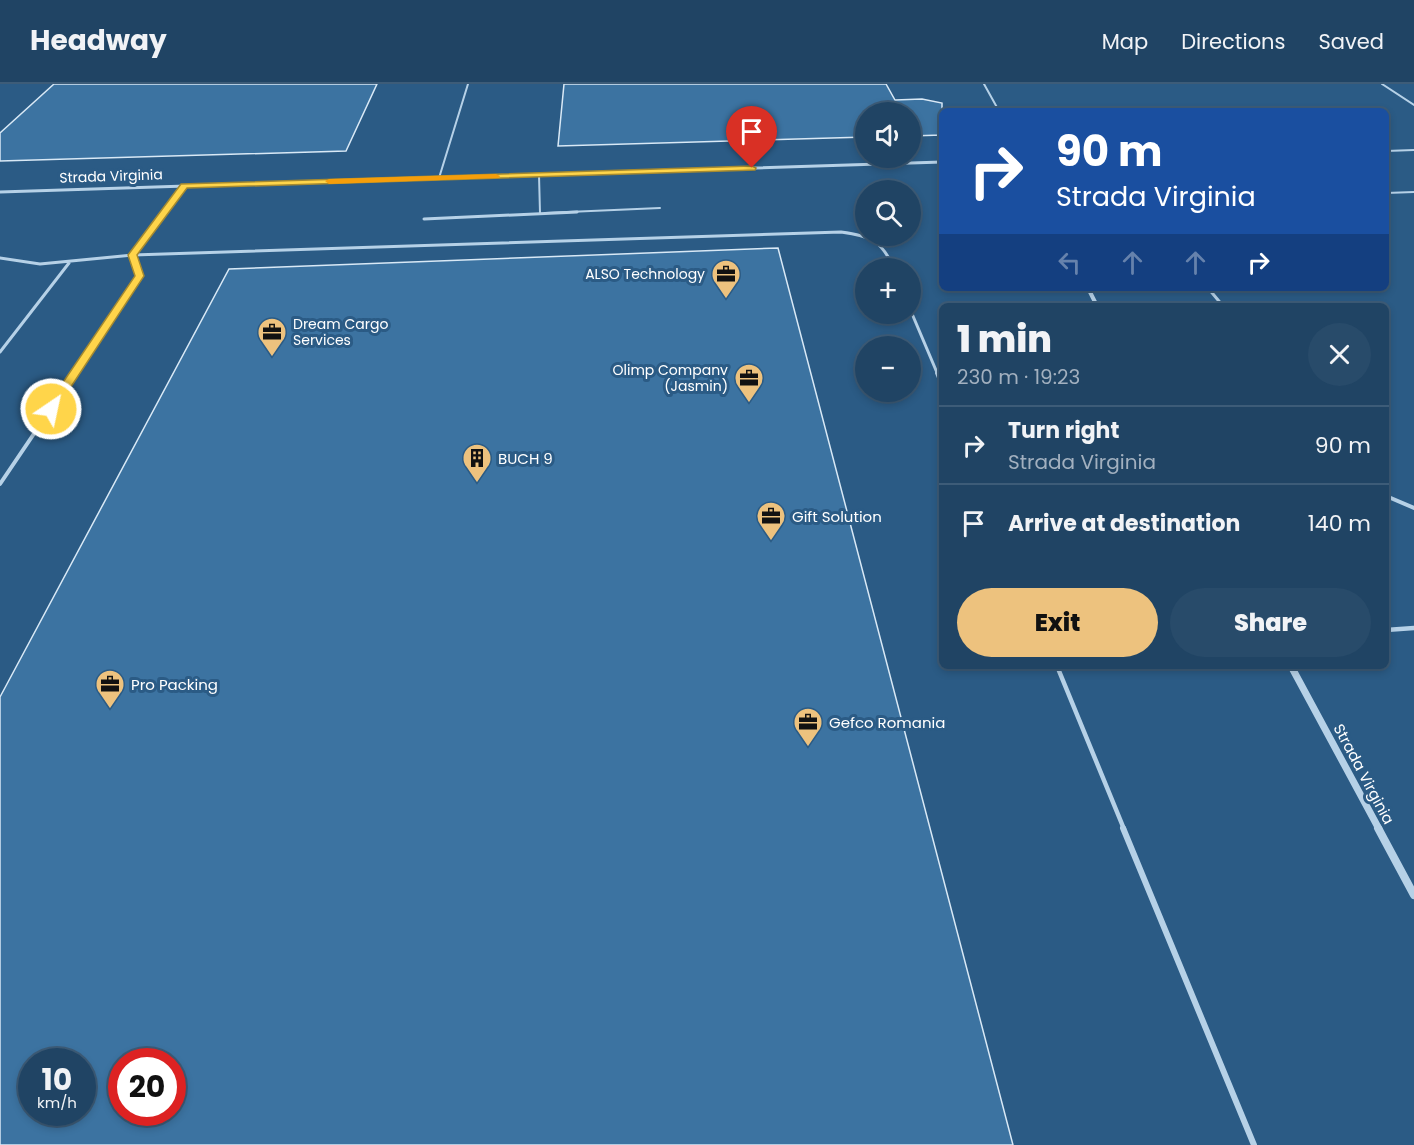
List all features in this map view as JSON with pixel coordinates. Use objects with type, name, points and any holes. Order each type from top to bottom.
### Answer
[{"type":"street","name":"Strada Virginia","points":[[0,192],[939,162]]},
{"type":"street","name":"Strada Virginia","points":[[1293,669],[1414,895]]},
{"type":"lane","points":[[439,178],[468,84]]},
{"type":"lane","points":[[984,84],[997,108]]},
{"type":"lane","points":[[1382,84],[1414,105]]},
{"type":"lane","points":[[1389,150],[1414,150]]},
{"type":"lane","points":[[539,175],[540,213]]},
{"type":"lane","points":[[133,255],[184,186]]},
{"type":"lane","points":[[1389,193],[1414,192]]},
{"type":"lane","points":[[424,219],[660,208]]},
{"type":"lane","points":[[0,258],[21,263],[69,263],[107,256],[841,231],[861,234],[885,248],[890,258]]},
{"type":"lane","points":[[0,484],[140,276],[133,255]]},
{"type":"lane","points":[[0,352],[69,263]]},
{"type":"lane","points":[[1210,291],[1220,303]]},
{"type":"lane","points":[[916,324],[939,379]]},
{"type":"lane","points":[[1389,497],[1414,508]]},
{"type":"lane","points":[[1389,630],[1414,628]]},
{"type":"lane","points":[[1058,669],[1254,1145]]},
{"type":"building","points":[[54,84],[377,84],[346,151],[0,161],[0,133]]},
{"type":"building","points":[[564,84],[886,84],[895,100],[922,99],[942,103],[942,108],[939,108],[939,135],[921,136],[921,102],[855,102],[855,137],[558,146]]},
{"type":"building","name":"BUCH 9","points":[[778,248],[1013,1145],[0,1145],[0,697],[229,269]]},
{"type":"slow traffic","points":[[329,181],[496,176]]},
{"type":"place","name":"ALSO Technology","points":[[726,300]]},
{"type":"place","name":"Dream Cargo Services","points":[[272,358]]},
{"type":"place","name":"Olimp Company (Jasmin)","points":[[749,404]]},
{"type":"place","name":"BUCH 9","points":[[477,484]]},
{"type":"place","name":"Gift Solution","points":[[771,542]]},
{"type":"place","name":"Pro Packing","points":[[110,710]]},
{"type":"place","name":"Gefco Romania","points":[[808,748]]},
{"type":"route","points":[[51,409],[140,276],[133,255],[184,186],[752,168]]}]
